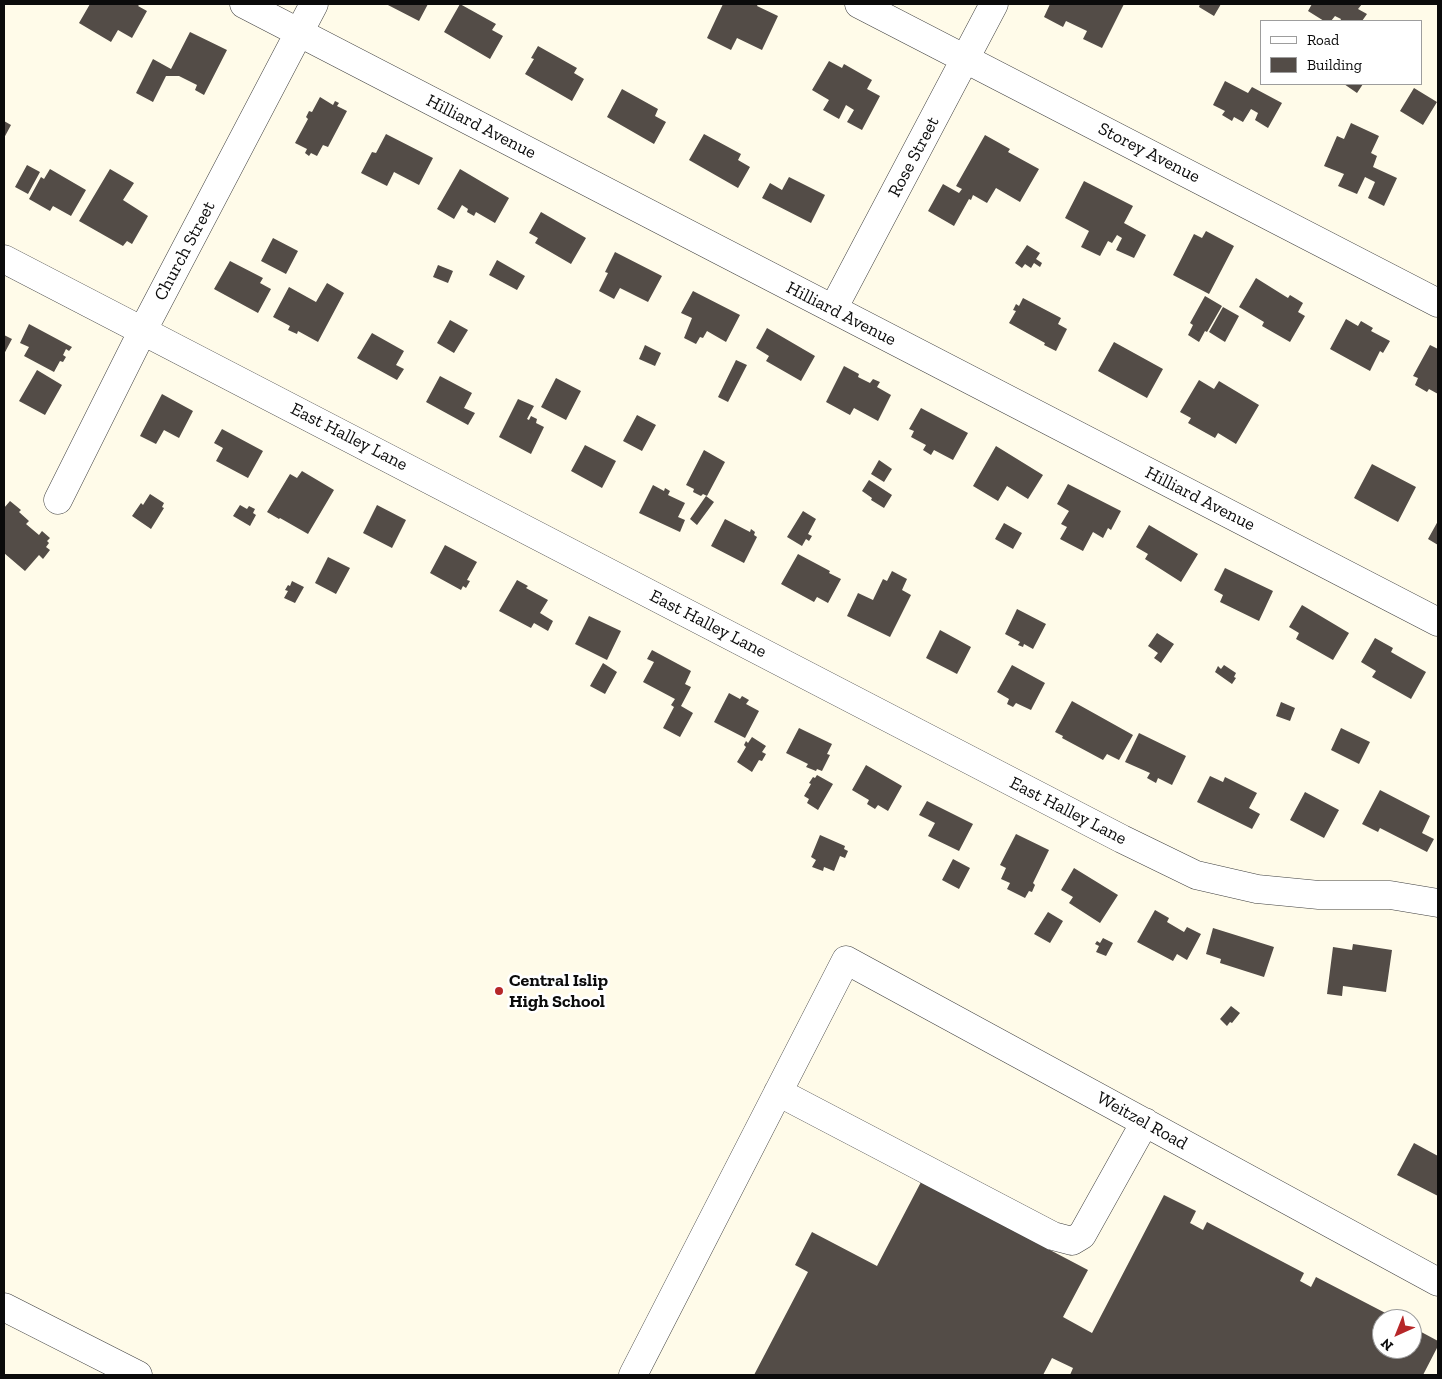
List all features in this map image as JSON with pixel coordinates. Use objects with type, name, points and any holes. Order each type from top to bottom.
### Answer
[{"type":"street","name":"Hilliard Avenue","points":[[244,4],[1438,622]]},
{"type":"street","name":"Church Street","points":[[58,500],[143,330],[314,4]]},
{"type":"street","name":"Storey Avenue","points":[[859,4],[1438,303]]},
{"type":"street","name":"Rose Street","points":[[833,310],[994,4]]},
{"type":"street","name":"East Halley Lane","points":[[4,259],[1113,834],[1196,875],[1258,889],[1319,895],[1390,894],[1438,903]]},
{"type":"street","name":"Weitzel Road","points":[[778,1092],[846,960],[1438,1282]]},
{"type":"street","points":[[633,1375],[778,1092],[1053,1236],[1072,1241],[1082,1235],[1145,1122]]},
{"type":"street","points":[[4,1307],[138,1375]]},
{"type":"building","points":[[90,4],[140,4],[138,6],[147,11],[132,38],[118,30],[111,42],[79,23]]},
{"type":"building","points":[[386,4],[428,4],[419,21]]},
{"type":"building","points":[[460,4],[496,24],[492,30],[503,36],[490,59],[444,32]]},
{"type":"building","points":[[723,4],[758,4],[757,6],[778,16],[762,50],[737,38],[731,50],[707,38]]},
{"type":"building","points":[[1050,4],[1124,4],[1102,48],[1083,39],[1087,31],[1066,21],[1063,27],[1044,17]]},
{"type":"building","points":[[1200,4],[1221,4],[1214,16],[1199,7]]},
{"type":"building","points":[[1312,4],[1362,4],[1358,9],[1367,14],[1363,20],[1340,20],[1335,16],[1332,20],[1322,20],[1308,11]]},
{"type":"building","points":[[190,32],[227,50],[204,95],[195,90],[197,85],[179,76],[166,76],[153,102],[136,93],[153,59],[171,69]]},
{"type":"building","points":[[538,46],[577,68],[574,73],[584,79],[572,101],[525,74],[534,59],[531,58]]},
{"type":"building","points":[[829,61],[842,68],[844,64],[872,80],[867,89],[880,96],[862,130],[847,122],[854,110],[846,105],[839,119],[823,110],[829,100],[812,90]]},
{"type":"building","points":[[1225,81],[1248,93],[1252,87],[1282,103],[1268,128],[1255,120],[1258,113],[1251,109],[1243,122],[1234,117],[1232,121],[1222,115],[1225,111],[1213,105]]},
{"type":"building","points":[[1345,85],[1362,85],[1357,93]]},
{"type":"building","points":[[1414,88],[1437,102],[1423,125],[1400,111]]},
{"type":"building","points":[[622,89],[658,109],[655,116],[666,122],[654,144],[607,117]]},
{"type":"building","points":[[320,97],[333,105],[335,101],[339,103],[337,106],[347,111],[328,147],[323,145],[317,156],[311,153],[309,156],[305,153],[307,149],[295,143],[308,119],[306,117],[309,111],[312,112]]},
{"type":"building","points":[[4,121],[11,125],[4,138]]},
{"type":"building","points":[[1351,123],[1379,136],[1371,153],[1377,156],[1373,167],[1397,178],[1384,206],[1368,198],[1375,182],[1365,177],[1357,194],[1338,186],[1344,174],[1324,166],[1337,136],[1344,139]]},
{"type":"building","points":[[386,134],[433,158],[419,185],[394,172],[387,186],[361,173],[372,152],[376,153]]},
{"type":"building","points":[[704,134],[741,154],[738,160],[750,167],[738,188],[689,160]]},
{"type":"building","points":[[985,135],[1010,149],[1008,152],[1039,169],[1020,202],[996,188],[987,203],[973,195],[954,226],[928,211],[943,184],[959,193],[962,189],[956,186]]},
{"type":"building","points":[[27,165],[40,172],[28,194],[15,187]]},
{"type":"building","points":[[50,169],[86,190],[71,216],[53,206],[50,211],[29,199],[41,177],[44,179]]},
{"type":"building","points":[[110,169],[134,183],[123,200],[148,216],[132,244],[127,241],[123,246],[79,221]]},
{"type":"building","points":[[460,169],[509,198],[495,223],[476,212],[474,216],[467,212],[468,209],[462,205],[454,219],[437,209]]},
{"type":"building","points":[[789,177],[825,195],[811,223],[762,198],[770,183],[782,190]]},
{"type":"building","points":[[1084,181],[1133,206],[1124,223],[1146,235],[1134,258],[1116,250],[1122,238],[1117,235],[1112,243],[1108,241],[1100,256],[1081,247],[1089,231],[1065,218]]},
{"type":"building","points":[[541,212],[586,238],[571,264],[535,243],[538,238],[529,233]]},
{"type":"building","points":[[1206,231],[1234,246],[1209,294],[1173,275],[1194,234],[1202,238]]},
{"type":"building","points":[[273,238],[298,251],[286,274],[261,261]]},
{"type":"building","points":[[1027,245],[1040,253],[1036,259],[1042,263],[1040,267],[1034,263],[1031,268],[1025,264],[1022,268],[1015,263]]},
{"type":"building","points":[[615,252],[662,276],[648,302],[620,288],[614,299],[599,291],[608,273],[605,272]]},
{"type":"building","points":[[497,260],[525,276],[517,290],[489,275]]},
{"type":"building","points":[[230,261],[263,278],[260,283],[271,289],[258,313],[214,289]]},
{"type":"building","points":[[438,265],[453,271],[448,283],[433,277]]},
{"type":"building","points":[[1256,278],[1288,298],[1290,295],[1303,303],[1298,312],[1305,316],[1290,342],[1262,326],[1264,322],[1239,307]]},
{"type":"building","points":[[327,283],[344,293],[318,342],[298,331],[297,334],[288,330],[290,326],[273,317],[289,287],[316,302]]},
{"type":"building","points":[[693,291],[740,315],[726,342],[707,331],[696,344],[684,338],[692,318],[681,313]]},
{"type":"building","points":[[1205,296],[1222,306],[1199,342],[1188,335],[1193,325],[1190,323]]},
{"type":"building","points":[[1023,298],[1061,318],[1058,324],[1067,329],[1056,351],[1009,323],[1016,311],[1013,310],[1016,304],[1019,306]]},
{"type":"building","points":[[1223,307],[1239,316],[1225,342],[1209,332]]},
{"type":"building","points":[[1346,319],[1358,326],[1361,321],[1373,328],[1371,331],[1390,341],[1383,353],[1380,351],[1370,371],[1330,349]]},
{"type":"building","points":[[450,320],[468,330],[454,353],[437,343]]},
{"type":"building","points":[[29,324],[72,347],[69,351],[66,349],[63,355],[66,357],[63,362],[60,361],[54,372],[24,356],[29,347],[20,343]]},
{"type":"building","points":[[767,328],[815,356],[801,381],[766,361],[769,356],[756,348]]},
{"type":"building","points":[[372,333],[404,351],[396,365],[404,369],[397,380],[357,358]]},
{"type":"building","points":[[4,335],[12,339],[4,354]]},
{"type":"building","points":[[1114,342],[1163,369],[1147,398],[1098,371]]},
{"type":"building","points":[[645,345],[661,353],[655,366],[639,359]]},
{"type":"building","points":[[1430,345],[1438,349],[1438,394],[1429,389],[1427,392],[1415,385],[1418,378],[1413,376]]},
{"type":"building","points":[[736,360],[747,365],[728,402],[718,397]]},
{"type":"building","points":[[844,366],[859,374],[858,377],[870,383],[873,379],[880,382],[877,387],[891,395],[878,421],[854,408],[850,415],[826,402]]},
{"type":"building","points":[[37,370],[62,385],[45,415],[19,401]]},
{"type":"building","points":[[440,376],[472,393],[464,408],[475,413],[468,425],[426,402]]},
{"type":"building","points":[[556,378],[581,391],[566,420],[541,407]]},
{"type":"building","points":[[1199,380],[1214,389],[1219,381],[1259,405],[1236,444],[1218,433],[1215,438],[1188,423],[1191,418],[1180,412]]},
{"type":"building","points":[[162,394],[193,411],[179,438],[164,430],[156,444],[140,436]]},
{"type":"building","points":[[518,399],[534,406],[527,419],[529,420],[531,416],[537,419],[536,423],[544,427],[531,454],[499,437]]},
{"type":"building","points":[[921,408],[968,433],[953,460],[934,450],[931,455],[923,450],[926,445],[911,437],[914,431],[909,429]]},
{"type":"building","points":[[637,415],[656,425],[642,451],[623,441]]},
{"type":"building","points":[[222,429],[263,451],[248,478],[216,461],[223,448],[214,443]]},
{"type":"building","points":[[585,445],[616,461],[602,488],[571,471]]},
{"type":"building","points":[[996,446],[1043,475],[1028,499],[1007,486],[998,501],[973,486]]},
{"type":"building","points":[[704,450],[725,462],[707,496],[703,494],[701,496],[693,492],[694,489],[686,485]]},
{"type":"building","points":[[879,460],[892,469],[884,482],[871,474]]},
{"type":"building","points":[[1372,464],[1416,487],[1398,522],[1354,498]]},
{"type":"building","points":[[302,471],[334,490],[308,534],[267,512],[290,474],[297,478]]},
{"type":"building","points":[[869,480],[892,495],[884,508],[871,500],[872,498],[862,491]]},
{"type":"building","points":[[1068,484],[1121,511],[1111,530],[1108,528],[1103,538],[1093,532],[1083,551],[1060,539],[1067,527],[1061,524],[1069,511],[1057,504]]},
{"type":"building","points":[[653,485],[664,491],[665,488],[670,491],[668,495],[685,503],[678,517],[685,520],[680,532],[639,513]]},
{"type":"building","points":[[150,494],[164,503],[162,507],[164,508],[151,529],[132,516],[141,503],[143,505]]},
{"type":"building","points":[[706,496],[714,502],[697,525],[690,519]]},
{"type":"building","points":[[10,501],[21,510],[19,512],[29,521],[26,524],[39,535],[42,531],[50,538],[47,541],[49,543],[46,547],[50,550],[43,559],[39,555],[25,571],[4,553],[4,508]]},
{"type":"building","points":[[240,505],[247,509],[249,506],[255,509],[253,513],[256,515],[250,526],[233,516]]},
{"type":"building","points":[[377,505],[406,520],[392,548],[363,533]]},
{"type":"building","points":[[803,511],[816,519],[808,534],[812,536],[809,541],[806,539],[802,546],[787,537]]},
{"type":"building","points":[[725,519],[750,532],[751,529],[755,532],[754,535],[757,537],[744,563],[711,546]]},
{"type":"building","points":[[1438,521],[1438,545],[1428,539]]},
{"type":"building","points":[[1004,523],[1022,533],[1013,549],[995,539]]},
{"type":"building","points":[[1149,525],[1198,554],[1181,582],[1145,559],[1148,554],[1136,547]]},
{"type":"building","points":[[445,545],[477,562],[467,580],[470,581],[466,588],[463,586],[461,590],[430,573]]},
{"type":"building","points":[[798,554],[841,579],[828,603],[817,597],[814,602],[781,584]]},
{"type":"building","points":[[328,557],[350,568],[336,594],[315,583]]},
{"type":"building","points":[[1225,568],[1273,591],[1259,621],[1220,602],[1223,595],[1214,590]]},
{"type":"building","points":[[892,571],[907,579],[902,590],[911,595],[890,637],[847,616],[858,593],[873,600],[883,579],[887,581]]},
{"type":"building","points":[[517,580],[528,586],[526,588],[548,600],[540,613],[553,621],[548,631],[534,623],[531,628],[499,611]]},
{"type":"building","points":[[292,581],[304,587],[295,603],[284,598],[288,591],[285,590]]},
{"type":"building","points":[[1302,605],[1349,633],[1333,660],[1296,639],[1299,633],[1289,627]]},
{"type":"building","points":[[1017,609],[1046,624],[1033,649],[1024,644],[1023,647],[1018,645],[1020,642],[1005,634]]},
{"type":"building","points":[[589,616],[621,631],[607,660],[575,644]]},
{"type":"building","points":[[940,630],[971,647],[957,674],[926,658]]},
{"type":"building","points":[[1157,633],[1174,644],[1161,663],[1154,658],[1158,653],[1148,646]]},
{"type":"building","points":[[1375,638],[1393,648],[1391,652],[1426,672],[1411,699],[1372,677],[1376,671],[1361,662]]},
{"type":"building","points":[[652,650],[691,671],[685,684],[691,687],[681,706],[693,713],[680,737],[663,728],[674,707],[671,705],[675,699],[643,682],[654,662],[647,659]]},
{"type":"building","points":[[603,663],[617,672],[605,694],[590,686]]},
{"type":"building","points":[[1012,665],[1045,683],[1031,710],[1016,703],[1013,707],[1007,704],[1009,699],[997,692]]},
{"type":"building","points":[[1224,665],[1236,673],[1234,677],[1236,678],[1232,684],[1215,672],[1218,666],[1221,669]]},
{"type":"building","points":[[729,693],[740,699],[742,696],[749,700],[746,704],[759,711],[745,738],[714,722]]},
{"type":"building","points":[[1072,701],[1133,735],[1119,760],[1107,754],[1103,760],[1062,738],[1063,736],[1055,732]]},
{"type":"building","points":[[1281,702],[1295,708],[1290,721],[1276,716]]},
{"type":"building","points":[[799,728],[832,744],[827,754],[830,755],[822,771],[806,767],[808,764],[786,753]]},
{"type":"building","points":[[1341,728],[1370,742],[1359,764],[1331,750]]},
{"type":"building","points":[[1139,733],[1186,756],[1172,785],[1158,778],[1156,783],[1147,778],[1150,773],[1125,762]]},
{"type":"building","points":[[752,737],[766,746],[762,752],[766,754],[762,761],[759,760],[752,772],[737,762],[746,747],[744,745],[746,741],[748,743]]},
{"type":"building","points":[[866,765],[902,786],[888,811],[878,805],[875,809],[867,804],[869,800],[852,790]]},
{"type":"building","points":[[817,775],[833,784],[818,810],[807,803],[809,799],[804,796],[811,784],[809,783]]},
{"type":"building","points":[[1210,776],[1223,782],[1225,777],[1257,793],[1249,808],[1260,814],[1252,829],[1197,802]]},
{"type":"building","points":[[1380,790],[1430,816],[1422,833],[1434,839],[1427,852],[1380,828],[1378,832],[1362,824]]},
{"type":"building","points":[[1305,792],[1339,810],[1324,838],[1290,820]]},
{"type":"building","points":[[927,801],[973,824],[959,851],[928,836],[935,823],[919,815]]},
{"type":"building","points":[[1016,834],[1049,850],[1033,883],[1035,885],[1032,892],[1029,891],[1025,898],[1007,889],[1010,883],[1001,879],[1006,868],[1000,865]]},
{"type":"building","points":[[820,835],[845,846],[844,849],[848,851],[845,858],[840,856],[834,871],[824,867],[823,871],[812,867],[816,860],[811,857]]},
{"type":"building","points":[[953,859],[970,868],[959,889],[942,880]]},
{"type":"building","points":[[1074,868],[1118,895],[1100,923],[1069,903],[1073,897],[1061,890]]},
{"type":"building","points":[[1155,910],[1169,918],[1167,922],[1184,932],[1187,927],[1201,934],[1187,960],[1177,954],[1173,961],[1137,942]]},
{"type":"building","points":[[1048,912],[1063,921],[1050,943],[1034,934]]},
{"type":"building","points":[[1213,928],[1274,947],[1264,977],[1220,963],[1221,959],[1206,954]]},
{"type":"building","points":[[1103,938],[1113,943],[1106,956],[1096,952],[1099,946],[1095,944],[1097,941],[1100,943]]},
{"type":"building","points":[[1353,944],[1392,950],[1386,992],[1343,986],[1342,996],[1327,994],[1333,947],[1352,950]]},
{"type":"building","points":[[1231,1006],[1240,1013],[1227,1026],[1220,1019]]},
{"type":"building","points":[[1414,1143],[1438,1156],[1438,1196],[1397,1175]]},
{"type":"building","points":[[921,1182],[1088,1270],[1063,1317],[1092,1333],[1164,1195],[1196,1211],[1190,1223],[1203,1230],[1207,1222],[1304,1273],[1300,1281],[1311,1287],[1316,1277],[1378,1309],[1372,1309],[1372,1359],[1422,1359],[1422,1332],[1438,1341],[1438,1346],[1423,1375],[1070,1375],[1073,1368],[1052,1358],[1043,1375],[754,1375],[808,1272],[795,1265],[812,1232],[877,1266]]},
{"type":"place","name":"Central Islip High School","points":[[499,991]]}]
